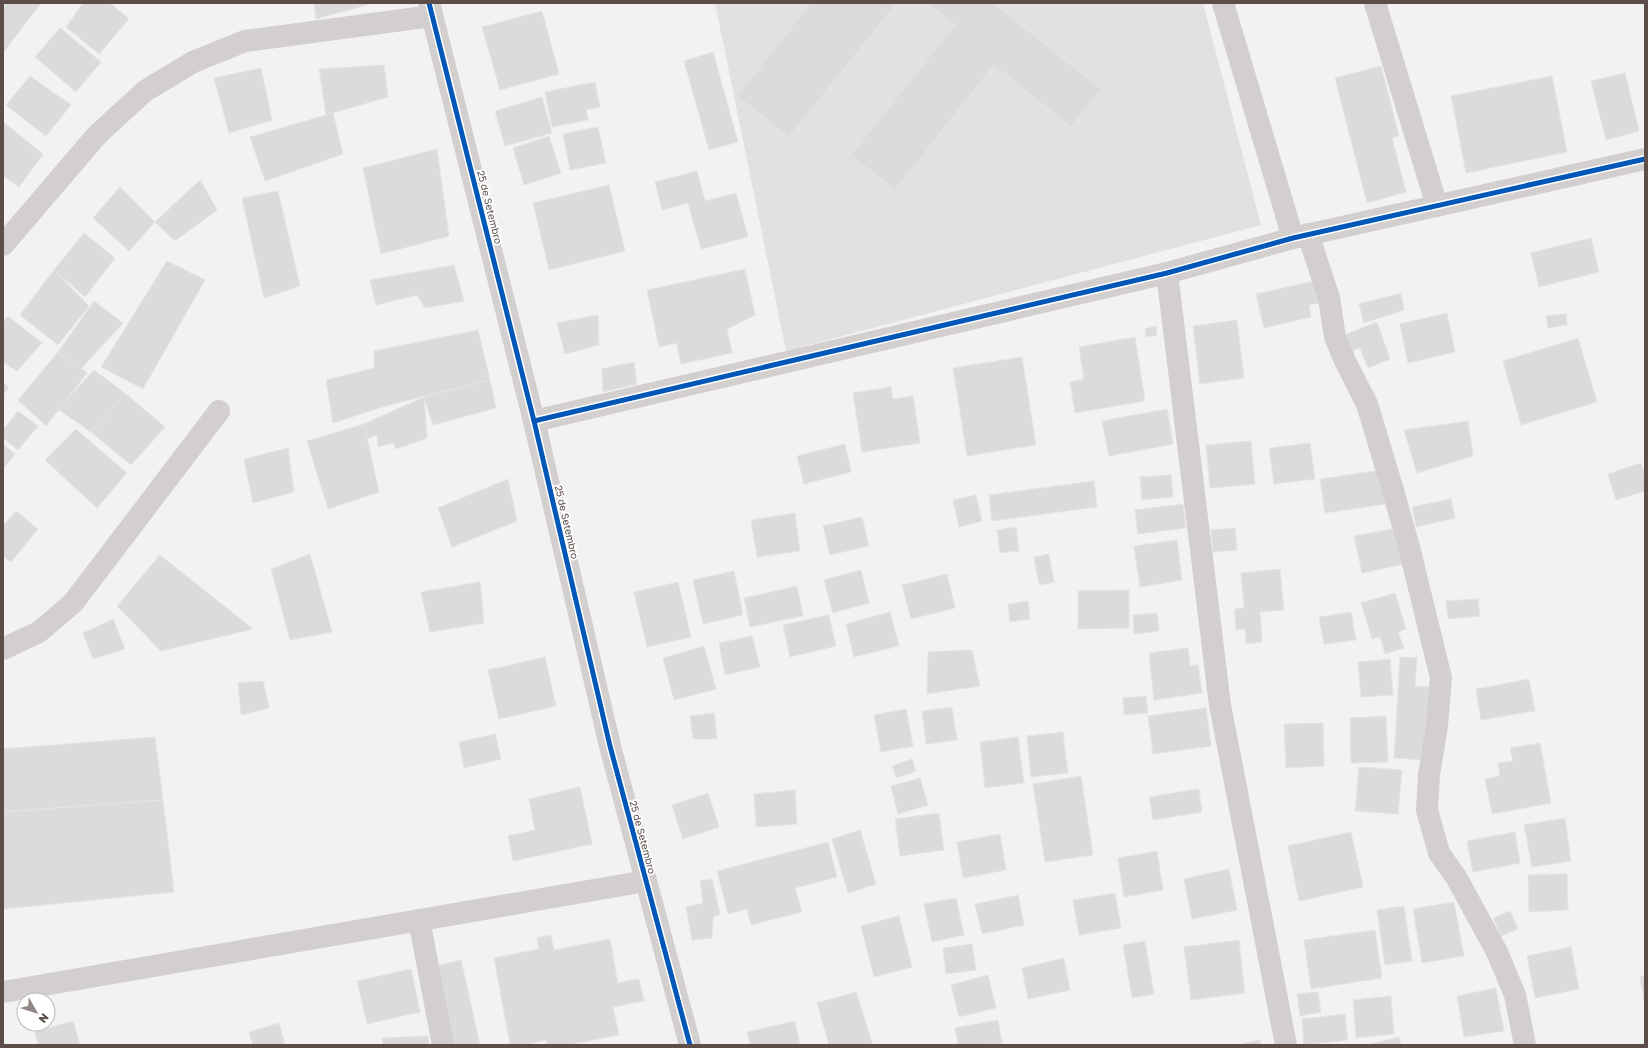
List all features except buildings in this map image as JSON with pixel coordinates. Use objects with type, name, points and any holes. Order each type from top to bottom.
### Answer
[{"type":"street","points":[[1223,3],[1300,236],[1329,298],[1335,336],[1345,361],[1367,404],[1409,547],[1441,678],[1437,726],[1429,775],[1427,810],[1439,853],[1456,877],[1497,952],[1515,995],[1526,1045]]},
{"type":"street","points":[[1375,3],[1437,206]]},
{"type":"street","points":[[3,245],[97,135],[145,91],[193,62],[245,41],[430,10]]},
{"type":"street","name":"25 de Setembro","points":[[430,10],[534,421],[610,746],[690,1045]]},
{"type":"street","points":[[534,421],[1167,273],[1300,236],[1645,160]]},
{"type":"street","points":[[1167,273],[1220,705],[1286,1045]]},
{"type":"street","points":[[3,649],[40,632],[74,603],[220,412]]},
{"type":"street","points":[[3,992],[646,880]]},
{"type":"street","points":[[419,920],[443,1045]]},
{"type":"shaded area","points":[[715,3],[1203,3],[1261,225],[786,351]]},
{"type":"cycle path","points":[[429,3],[534,421],[610,746],[690,1045]]},
{"type":"cycle path","points":[[534,421],[1167,273],[1293,238],[1645,159]]}]
